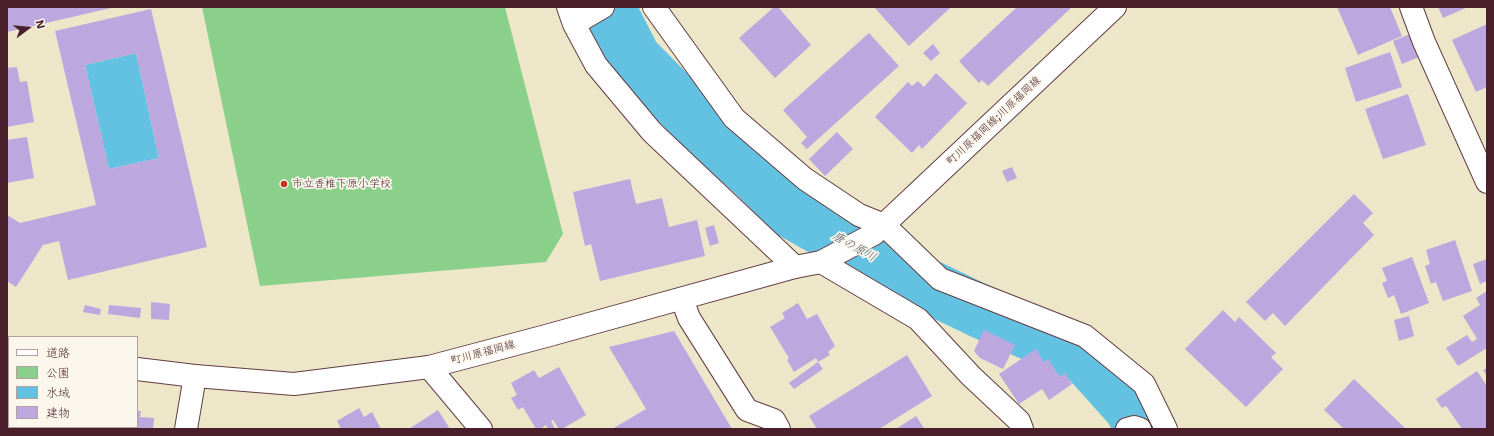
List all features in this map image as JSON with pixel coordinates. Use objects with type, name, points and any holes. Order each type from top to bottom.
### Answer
[{"type":"street","points":[[603,7],[571,15],[596,65],[652,132],[795,267]]},
{"type":"street","points":[[654,7],[734,118],[805,178],[859,215],[940,279],[1085,336],[1144,384],[1166,429]]},
{"type":"street","name":"町川原福岡線;川原福岡線","points":[[821,262],[879,230],[1115,7]]},
{"type":"street","points":[[1411,7],[1424,42],[1487,182]]},
{"type":"street","points":[[821,262],[918,319],[971,376],[1019,422],[1022,429]]},
{"type":"street","name":"町川原福岡線","points":[[138,369],[195,376],[294,384],[429,367],[795,267],[821,262]]},
{"type":"street","points":[[682,299],[689,318],[747,410],[774,420],[779,429]]},
{"type":"street","points":[[429,367],[481,429]]},
{"type":"street","points":[[186,429],[195,376]]},
{"type":"green space","points":[[202,7],[505,7],[563,234],[546,262],[260,286]]},
{"type":"water","points":[[136,53],[159,158],[109,169],[85,65]]},
{"type":"building","points":[[7,7],[111,7],[111,8],[7,32]]},
{"type":"building","points":[[774,7],[778,7],[811,45],[775,78],[739,38]]},
{"type":"building","points":[[874,7],[951,7],[909,46]]},
{"type":"building","points":[[1017,7],[1072,7],[988,86],[982,80],[979,83],[959,61]]},
{"type":"building","points":[[1337,7],[1390,7],[1402,36],[1358,55]]},
{"type":"building","points":[[1438,7],[1468,7],[1443,18]]},
{"type":"building","points":[[151,9],[207,247],[68,280],[59,241],[43,245],[16,287],[7,281],[7,215],[20,223],[96,205],[55,31]],"holes":[[[136,53],[159,158],[109,169],[85,65]]]},
{"type":"building","points":[[1487,24],[1487,87],[1476,92],[1452,40]]},
{"type":"building","points":[[1415,32],[1424,55],[1402,64],[1393,41]]},
{"type":"building","points":[[869,33],[899,66],[807,149],[801,143],[807,137],[783,110]]},
{"type":"building","points":[[933,44],[940,53],[931,61],[923,53]]},
{"type":"building","points":[[1390,52],[1402,87],[1356,102],[1345,68]]},
{"type":"building","points":[[17,67],[20,82],[27,81],[34,122],[7,127],[7,68]]},
{"type":"building","points":[[936,73],[967,103],[922,149],[919,145],[912,153],[875,117],[908,82],[912,86],[918,81],[924,87]]},
{"type":"building","points":[[1408,94],[1426,145],[1383,159],[1365,109]]},
{"type":"building","points":[[837,132],[853,149],[825,176],[809,159]]},
{"type":"building","points":[[27,137],[34,178],[7,183],[7,140]]},
{"type":"building","points":[[1012,167],[1017,178],[1007,182],[1002,171]]},
{"type":"building","points":[[630,179],[636,204],[662,198],[669,227],[697,220],[705,256],[600,281],[591,244],[585,246],[573,192]]},
{"type":"building","points":[[1354,194],[1373,213],[1363,223],[1374,235],[1285,326],[1273,313],[1265,321],[1246,302]]},
{"type":"building","points":[[714,225],[719,243],[710,246],[705,228]]},
{"type":"building","points":[[1455,240],[1472,291],[1443,301],[1436,282],[1431,284],[1425,266],[1430,264],[1426,250]]},
{"type":"building","points":[[1412,257],[1429,303],[1401,314],[1394,295],[1388,298],[1382,283],[1387,281],[1382,268]]},
{"type":"building","points":[[1487,259],[1487,281],[1480,284],[1473,264]]},
{"type":"building","points":[[1487,291],[1487,348],[1458,366],[1446,348],[1467,335],[1472,342],[1477,339],[1463,316],[1480,305],[1476,298]]},
{"type":"building","points":[[151,302],[170,304],[169,320],[151,319]]},
{"type":"building","points":[[798,303],[807,319],[817,314],[835,346],[828,352],[830,355],[818,362],[816,358],[794,372],[787,360],[789,358],[770,327],[785,318],[782,313]]},
{"type":"building","points":[[85,305],[101,309],[100,315],[83,312]]},
{"type":"building","points":[[109,305],[141,308],[140,318],[108,314]]},
{"type":"building","points":[[1223,310],[1235,322],[1239,317],[1276,353],[1271,357],[1283,369],[1246,407],[1185,349]]},
{"type":"building","points":[[1409,316],[1414,336],[1399,341],[1394,320]]},
{"type":"building","points":[[984,330],[1015,345],[1003,369],[980,358],[974,351]]},
{"type":"building","points":[[674,331],[732,429],[612,429],[646,409],[609,347]]},
{"type":"building","points":[[1036,349],[1044,362],[1048,359],[1060,377],[1065,373],[1072,384],[1049,400],[1042,389],[1019,404],[999,374]]},
{"type":"building","points":[[907,355],[932,396],[879,429],[817,429],[809,416]]},
{"type":"building","points":[[818,362],[823,369],[794,389],[789,383]]},
{"type":"building","points":[[559,367],[586,415],[562,429],[559,429],[553,420],[551,421],[555,429],[548,429],[546,425],[540,429],[536,429],[523,407],[518,410],[511,398],[517,395],[511,383],[534,370],[539,378]]},
{"type":"building","points":[[1487,368],[1487,376],[1483,370]]},
{"type":"building","points":[[1477,371],[1487,386],[1487,429],[1462,429],[1446,406],[1442,408],[1436,399]]},
{"type":"building","points":[[1354,379],[1406,429],[1344,429],[1324,410]]},
{"type":"building","points":[[359,408],[364,417],[372,412],[381,429],[341,429],[337,421]]},
{"type":"building","points":[[438,410],[450,429],[409,429]]},
{"type":"building","points":[[138,411],[141,411],[140,417],[154,418],[153,429],[117,429],[138,428]]},
{"type":"building","points":[[916,416],[924,428],[896,429]]},
{"type":"building","points":[[21,428],[55,428],[55,429]]},
{"type":"building","points":[[69,428],[110,428],[110,429]]},
{"type":"waterway","name":"唐の原川","points":[[608,7],[634,58],[713,138],[755,175],[792,212],[901,273],[978,310],[1086,358],[1131,408],[1142,429]]},
{"type":"place","name":"市立香椎下原小学校","points":[[284,184]]}]
